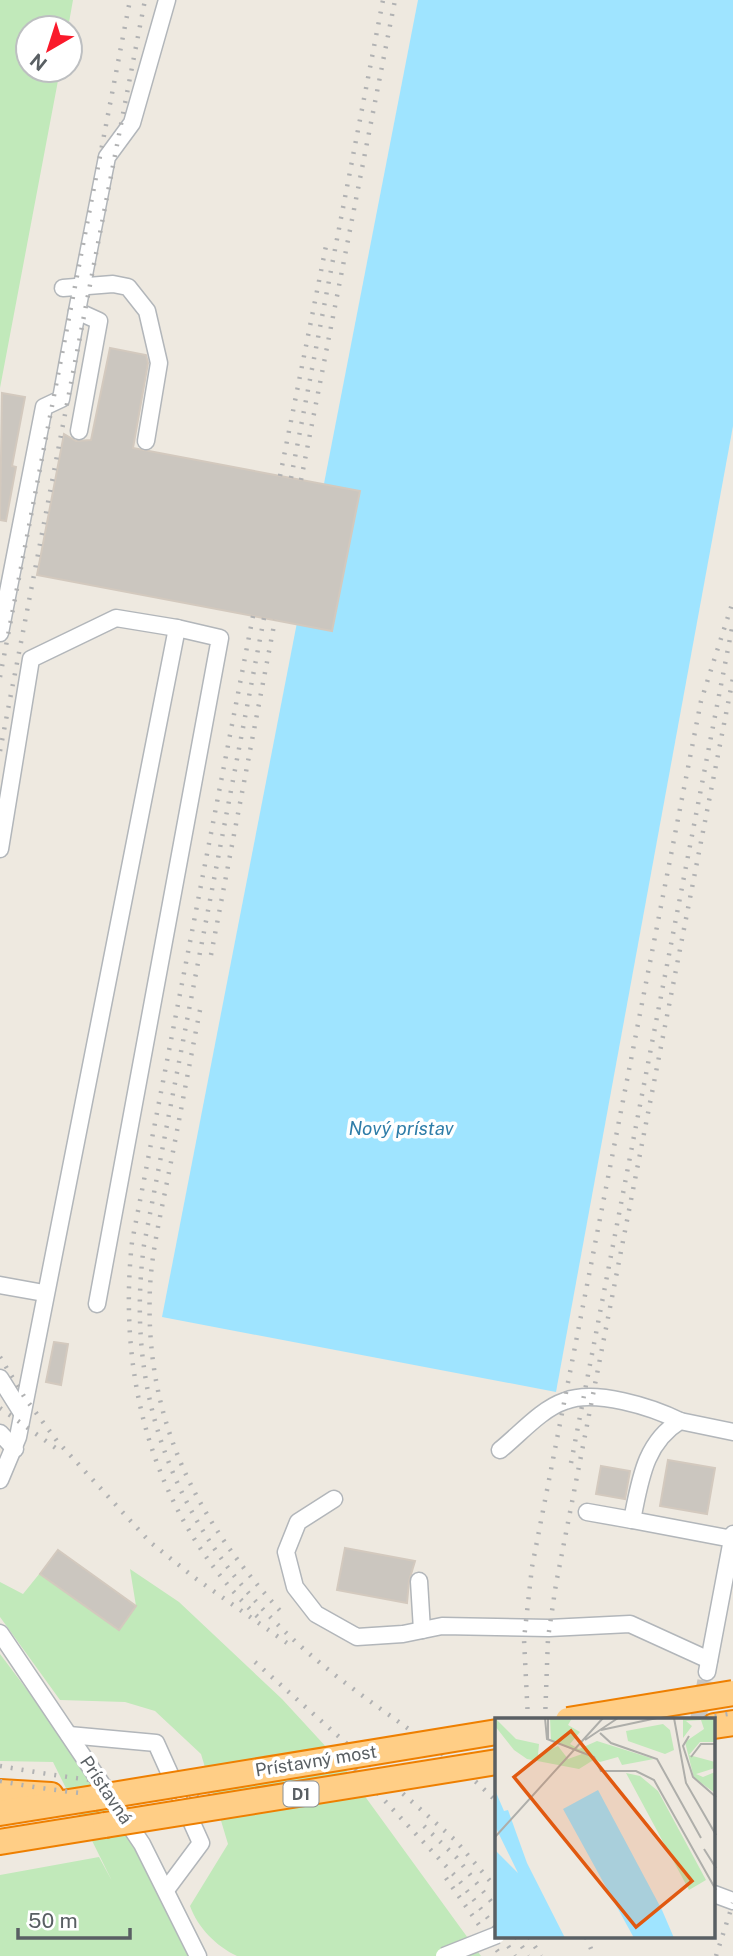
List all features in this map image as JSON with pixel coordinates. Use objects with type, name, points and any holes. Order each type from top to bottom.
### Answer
[{"type":"highway","points":[[580,1718],[733,1693]]},
{"type":"highway","name":"Prístavný most","points":[[94,1798],[495,1732]]},
{"type":"highway","name":"D1","points":[[0,1842],[495,1762]]},
{"type":"highway","points":[[0,1792],[94,1798]]},
{"type":"highway","name":"D1","points":[[0,1813],[94,1798]]},
{"type":"street","points":[[0,633],[44,407],[61,399],[107,157],[132,123],[167,0]]},
{"type":"street","points":[[64,288],[113,284],[128,287],[147,311],[159,363],[146,441]]},
{"type":"street","points":[[77,311],[99,321],[79,430]]},
{"type":"street","points":[[0,849],[31,659],[117,618],[220,638],[97,1304]]},
{"type":"street","points":[[0,1480],[15,1449],[177,628]]},
{"type":"street","points":[[0,1285],[44,1293]]},
{"type":"street","points":[[0,1378],[22,1413]]},
{"type":"street","points":[[500,1450],[564,1401],[582,1397],[652,1407],[680,1421],[733,1432]]},
{"type":"street","points":[[632,1520],[644,1462],[665,1430],[680,1421]]},
{"type":"street","points":[[0,1433],[15,1449]]},
{"type":"street","points":[[334,1499],[298,1522],[286,1552],[295,1587],[316,1615],[357,1637],[442,1626],[549,1628],[629,1623],[708,1666],[733,1536],[587,1512]]},
{"type":"street","points":[[419,1581],[422,1630]]},
{"type":"street","name":"Prístavná","points":[[0,1633],[142,1844],[198,1956]]},
{"type":"street","points":[[69,1735],[156,1743],[201,1843],[166,1891]]},
{"type":"street","points":[[716,1895],[733,1900]]},
{"type":"street","points":[[444,1956],[495,1936]]},
{"type":"green space","points":[[0,0],[73,0],[70,14],[14,14],[14,84],[57,84],[0,388]]},
{"type":"green space","points":[[130,1569],[179,1602],[282,1699],[340,1762],[481,1956],[237,1956],[209,1936],[190,1906],[228,1844],[201,1754],[155,1711],[125,1702],[60,1700],[0,1617],[0,1582],[23,1594],[40,1573],[118,1630],[136,1606]]},
{"type":"green space","points":[[0,1654],[74,1752],[137,1853],[188,1956],[0,1956],[0,1875],[99,1857],[112,1881],[53,1762],[0,1761]]},
{"type":"water","name":"Nový prístav","points":[[418,0],[733,0],[733,426],[556,1392],[162,1317]]},
{"type":"building","points":[[110,348],[146,355],[148,363],[133,448],[360,491],[332,631],[37,575],[64,434],[76,441],[91,440]]},
{"type":"building","points":[[2,393],[25,397],[12,466],[16,467],[6,521],[0,520]]},
{"type":"building","points":[[54,1342],[68,1344],[61,1385],[46,1382]]},
{"type":"building","points":[[668,1460],[715,1468],[707,1514],[660,1506]]},
{"type":"building","points":[[601,1466],[630,1471],[625,1499],[596,1494]]},
{"type":"building","points":[[345,1548],[415,1561],[409,1581],[407,1603],[337,1590]]},
{"type":"building","points":[[58,1550],[136,1606],[119,1630],[40,1574]]},
{"type":"tunnel","points":[[698,1718],[707,1672]]},
{"type":"railway","points":[[0,677],[130,0]]},
{"type":"railway","points":[[0,751],[145,0]]},
{"type":"railway","points":[[291,478],[383,0]]},
{"type":"railway","points":[[301,480],[395,0]]},
{"type":"railway","points":[[280,476],[326,246]]},
{"type":"railway","points":[[528,1718],[524,1639],[532,1567],[701,701],[733,601]]},
{"type":"railway","points":[[253,616],[132,1242],[129,1294],[131,1346],[138,1396],[151,1445],[169,1492],[193,1537],[223,1579],[259,1618]]},
{"type":"railway","points":[[264,618],[144,1245],[140,1309],[144,1370],[157,1428],[177,1483],[205,1535],[240,1583],[282,1629],[330,1671],[458,1766],[495,1800]]},
{"type":"railway","points":[[211,955],[275,620]]},
{"type":"railway","points":[[571,1463],[732,628]]},
{"type":"railway","points":[[545,1718],[548,1638],[556,1584],[733,678]]},
{"type":"railway","points":[[200,1010],[153,1259],[150,1335],[156,1381],[167,1424],[182,1465],[202,1505],[253,1580],[285,1616]]},
{"type":"railway","points":[[0,1357],[25,1398],[57,1441],[150,1542],[195,1578],[287,1643]]},
{"type":"railway","points":[[0,1408],[57,1449]]},
{"type":"railway","points":[[255,1662],[455,1840],[495,1887]]},
{"type":"railway","points":[[625,1718],[733,1700]]},
{"type":"railway","points":[[704,1718],[733,1713]]},
{"type":"railway","points":[[0,1766],[113,1782],[180,1784],[300,1772],[495,1739]]},
{"type":"railway","points":[[0,1781],[113,1796],[220,1795],[339,1780],[495,1752]]},
{"type":"railway","points":[[355,1769],[458,1879],[495,1927]]},
{"type":"railway","points":[[424,1826],[457,1858],[495,1906]]},
{"type":"railway","points":[[446,1878],[501,1956]]},
{"type":"railway","points":[[716,1956],[733,1903]]},
{"type":"railway","points":[[503,1938],[515,1956]]},
{"type":"railway","points":[[517,1938],[528,1956]]},
{"type":"railway","points":[[530,1938],[541,1956]]},
{"type":"railway","points":[[586,1938],[594,1956]]}]
